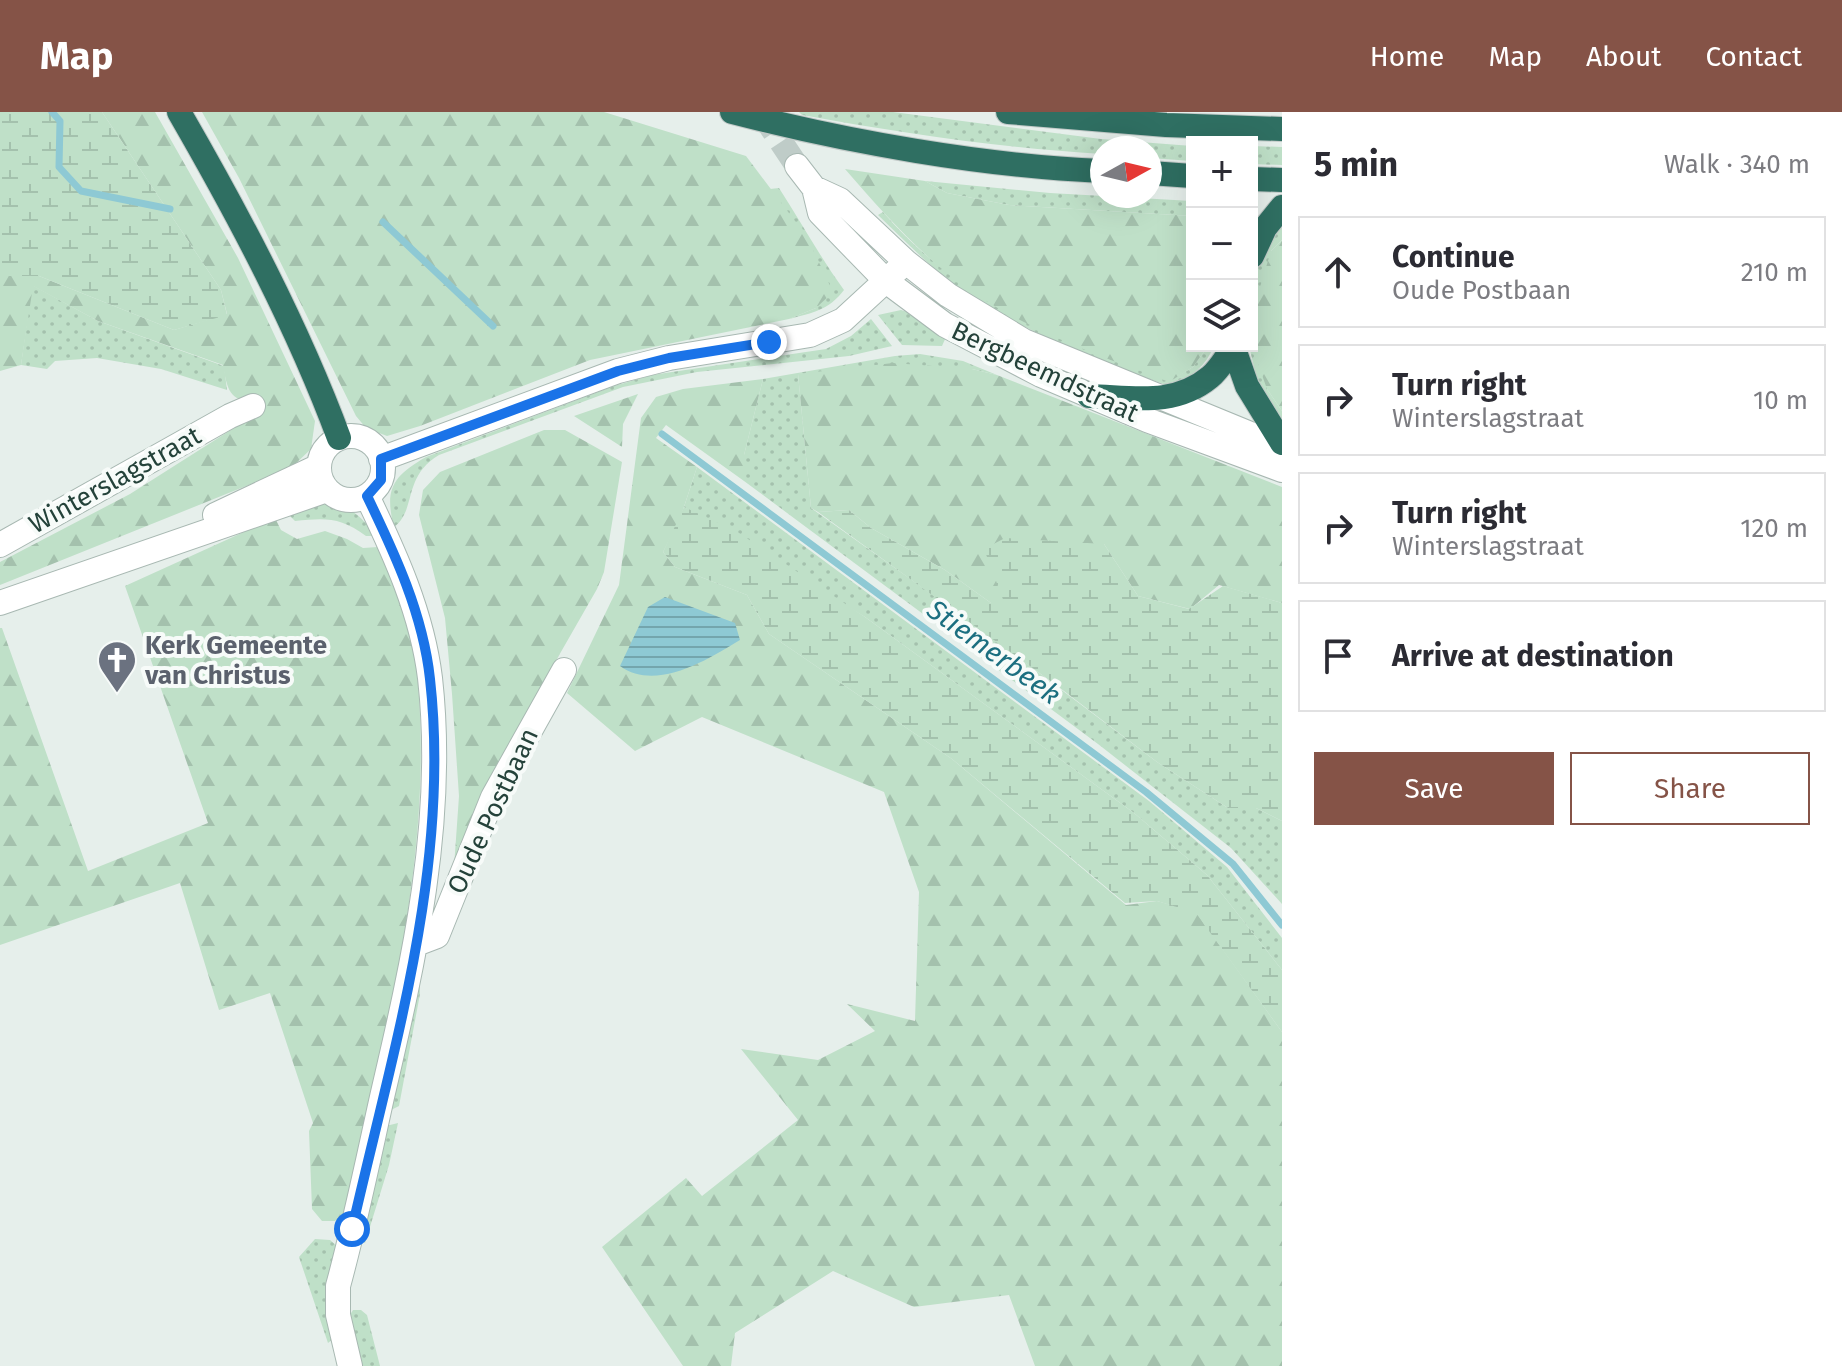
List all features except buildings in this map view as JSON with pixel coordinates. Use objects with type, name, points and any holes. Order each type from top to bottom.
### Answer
[{"type":"highway","points":[[179,112],[256,254],[321,389],[339,438]]},
{"type":"highway","points":[[732,112],[864,141],[1090,170]]},
{"type":"highway","points":[[1008,112],[1166,125],[1282,129]]},
{"type":"highway","points":[[1209,112],[1244,128]]},
{"type":"highway","points":[[1162,174],[1186,176]]},
{"type":"highway","points":[[1258,179],[1282,180]]},
{"type":"highway","points":[[1258,243],[1265,228],[1282,207]]},
{"type":"highway","points":[[1089,396],[1159,398],[1185,394],[1212,376],[1229,352]]},
{"type":"highway","points":[[1235,352],[1247,386],[1282,445]]},
{"type":"street","name":"Bergbeemdstraat","points":[[797,166],[814,188],[820,213],[886,281],[945,325],[1089,396],[1282,470]]},
{"type":"street","name":"Bergbeemdstraat","points":[[814,188],[840,200],[906,262],[948,295],[1024,341],[1282,445]]},
{"type":"street","points":[[381,459],[618,371],[669,358],[810,335],[843,320],[906,262]]},
{"type":"street","name":"Winterslagstraat","points":[[0,545],[226,405],[253,406]]},
{"type":"street","points":[[360,437],[377,449],[381,459],[381,480],[367,496],[346,500],[327,490],[319,466],[323,451],[339,438],[360,437]]},
{"type":"street","points":[[115,563],[319,466]]},
{"type":"street","points":[[0,603],[327,490]]},
{"type":"street","name":"Oude Postbaan","points":[[350,1366],[338,1315],[338,1286],[416,944],[432,841],[430,678],[418,621],[405,581],[367,496]]},
{"type":"street","name":"Oude Postbaan","points":[[416,944],[437,936],[493,797],[564,670]]},
{"type":"green space","points":[[0,112],[102,112],[221,290],[227,315],[174,330],[39,276],[0,276]]},
{"type":"green space","points":[[102,112],[155,112],[238,258],[315,421],[311,449],[291,468],[0,585],[0,562],[130,494],[264,409],[230,392],[223,365],[98,321],[33,286],[21,365],[0,371],[0,276],[39,276],[174,330],[227,314],[221,290]]},
{"type":"green space","points":[[202,112],[604,112],[746,156],[807,237],[833,292],[816,308],[789,319],[590,360],[387,436],[366,428],[356,416],[239,178]]},
{"type":"green space","points":[[799,112],[893,112],[1090,138],[1090,153],[989,144],[802,115]]},
{"type":"green space","points":[[1162,144],[1186,146],[1186,161],[1162,159]]},
{"type":"green space","points":[[1258,146],[1282,147],[1282,165],[1258,164]]},
{"type":"green space","points":[[845,169],[925,181],[947,193],[1009,205],[1186,216],[1186,352],[1204,352],[1193,367],[1169,382],[1082,349],[999,309],[973,292],[934,262],[894,224]]},
{"type":"green space","points":[[925,181],[1090,195],[1090,208],[1162,208],[1162,199],[1186,201],[1186,216],[1009,205],[947,193]]},
{"type":"green space","points":[[779,188],[844,290],[826,306],[789,319],[816,308],[770,189]]},
{"type":"green space","points":[[883,212],[913,243],[979,294],[1052,334],[1091,351],[1169,381],[1193,367],[1204,352],[1211,352],[1197,370],[1172,387],[1113,366],[1054,341],[971,296],[946,278],[878,215]]},
{"type":"green space","points":[[1282,222],[1282,240],[1271,251],[1267,389],[1282,411],[1282,422],[1258,384],[1250,352],[1258,352],[1260,258]]},
{"type":"green space","points":[[1282,240],[1282,411],[1267,389],[1256,352],[1258,294],[1271,251]]},
{"type":"green space","points":[[32,285],[98,321],[224,366],[227,390],[161,369],[97,358],[55,361],[47,369],[21,365]]},
{"type":"green space","points":[[901,310],[920,316],[946,337],[942,346],[902,345],[878,315]]},
{"type":"green space","points":[[871,319],[892,346],[849,356],[697,372],[623,387],[439,455],[420,473],[406,512],[394,527],[390,503],[394,485],[399,477],[426,457],[614,386],[652,375],[826,349],[851,336]]},
{"type":"green space","points":[[920,354],[963,361],[997,375],[972,369],[798,374],[811,508],[993,638],[1157,762],[1228,808],[1256,808],[1282,821],[1282,904],[1231,848],[1098,744],[744,481],[744,455],[763,379]]},
{"type":"green space","points":[[893,363],[972,369],[997,375],[1282,487],[1282,603],[1219,585],[1190,609],[1138,596],[1104,544],[1004,603],[991,603],[945,570],[871,528],[849,510],[818,512],[811,508],[798,374]]},
{"type":"green space","points":[[763,379],[744,455],[744,481],[666,425],[656,438],[697,467],[680,519],[663,552],[675,567],[747,595],[769,634],[952,759],[1126,905],[1157,901],[1196,912],[1282,1032],[1282,1366],[1035,1366],[1009,1295],[914,1307],[833,1271],[735,1333],[731,1366],[683,1366],[602,1247],[686,1178],[702,1196],[798,1120],[741,1049],[818,1060],[875,1031],[847,1004],[915,1021],[919,892],[884,792],[702,717],[635,751],[567,693],[619,585],[641,418],[656,397],[683,389]]},
{"type":"green space","points":[[638,394],[623,424],[622,447],[574,416]]},
{"type":"green space","points":[[544,430],[565,430],[622,462],[604,572],[534,699],[454,867],[459,796],[452,694],[445,618],[419,515],[423,490],[440,472]]},
{"type":"green space","points":[[697,467],[1149,801],[1227,867],[1282,938],[1282,970],[1207,875],[1134,813],[865,617],[684,507]]},
{"type":"green space","points":[[322,500],[353,512],[376,536],[366,536],[332,520],[295,521],[287,513]]},
{"type":"green space","points":[[684,507],[736,531],[865,617],[1134,813],[1207,875],[1282,970],[1282,1032],[1196,913],[1157,901],[1125,903],[952,759],[769,634],[747,595],[675,567],[663,552]]},
{"type":"green space","points":[[849,510],[871,528],[945,570],[991,603],[1004,602],[984,549],[1005,538],[1104,544],[1138,596],[1189,609],[1223,586],[1282,603],[1282,821],[1256,808],[1228,808],[1157,762],[818,512]]},
{"type":"green space","points":[[275,518],[281,530],[297,539],[325,531],[363,548],[378,547],[405,618],[416,662],[421,732],[413,871],[391,1008],[345,1213],[335,1221],[322,1221],[312,1209],[309,1131],[313,1123],[270,993],[219,1010],[180,883],[0,945],[0,628],[88,871],[208,823],[125,586]]},
{"type":"green space","points":[[414,986],[420,987],[420,994],[399,1106],[391,1110]]},
{"type":"green space","points":[[398,1123],[389,1165],[365,1243],[359,1236],[382,1127]]},
{"type":"green space","points":[[315,1239],[330,1240],[337,1246],[333,1339],[328,1343],[299,1257]]},
{"type":"green space","points":[[353,1310],[361,1310],[367,1315],[380,1366],[358,1366],[348,1318]]},
{"type":"water","points":[[665,597],[735,623],[740,640],[697,664],[665,674],[649,676],[620,666],[648,607]]},
{"type":"waterway","name":"Stiemerbeek","points":[[52,112],[60,121],[59,167],[81,191],[170,209]]},
{"type":"waterway","name":"Stiemerbeek","points":[[383,222],[493,326]]},
{"type":"waterway","name":"Stiemerbeek","points":[[662,434],[1146,792],[1233,864],[1282,925]]},
{"type":"tunnel","points":[[761,112],[797,166]]},
{"type":"place","name":"Kerk Gemeente van Christus","points":[[117,694]]},
{"type":"route","points":[[352,1229],[401,1018],[432,841],[430,678],[418,621],[400,568],[367,496],[381,480],[381,459],[618,371],[669,358],[769,342]]}]
